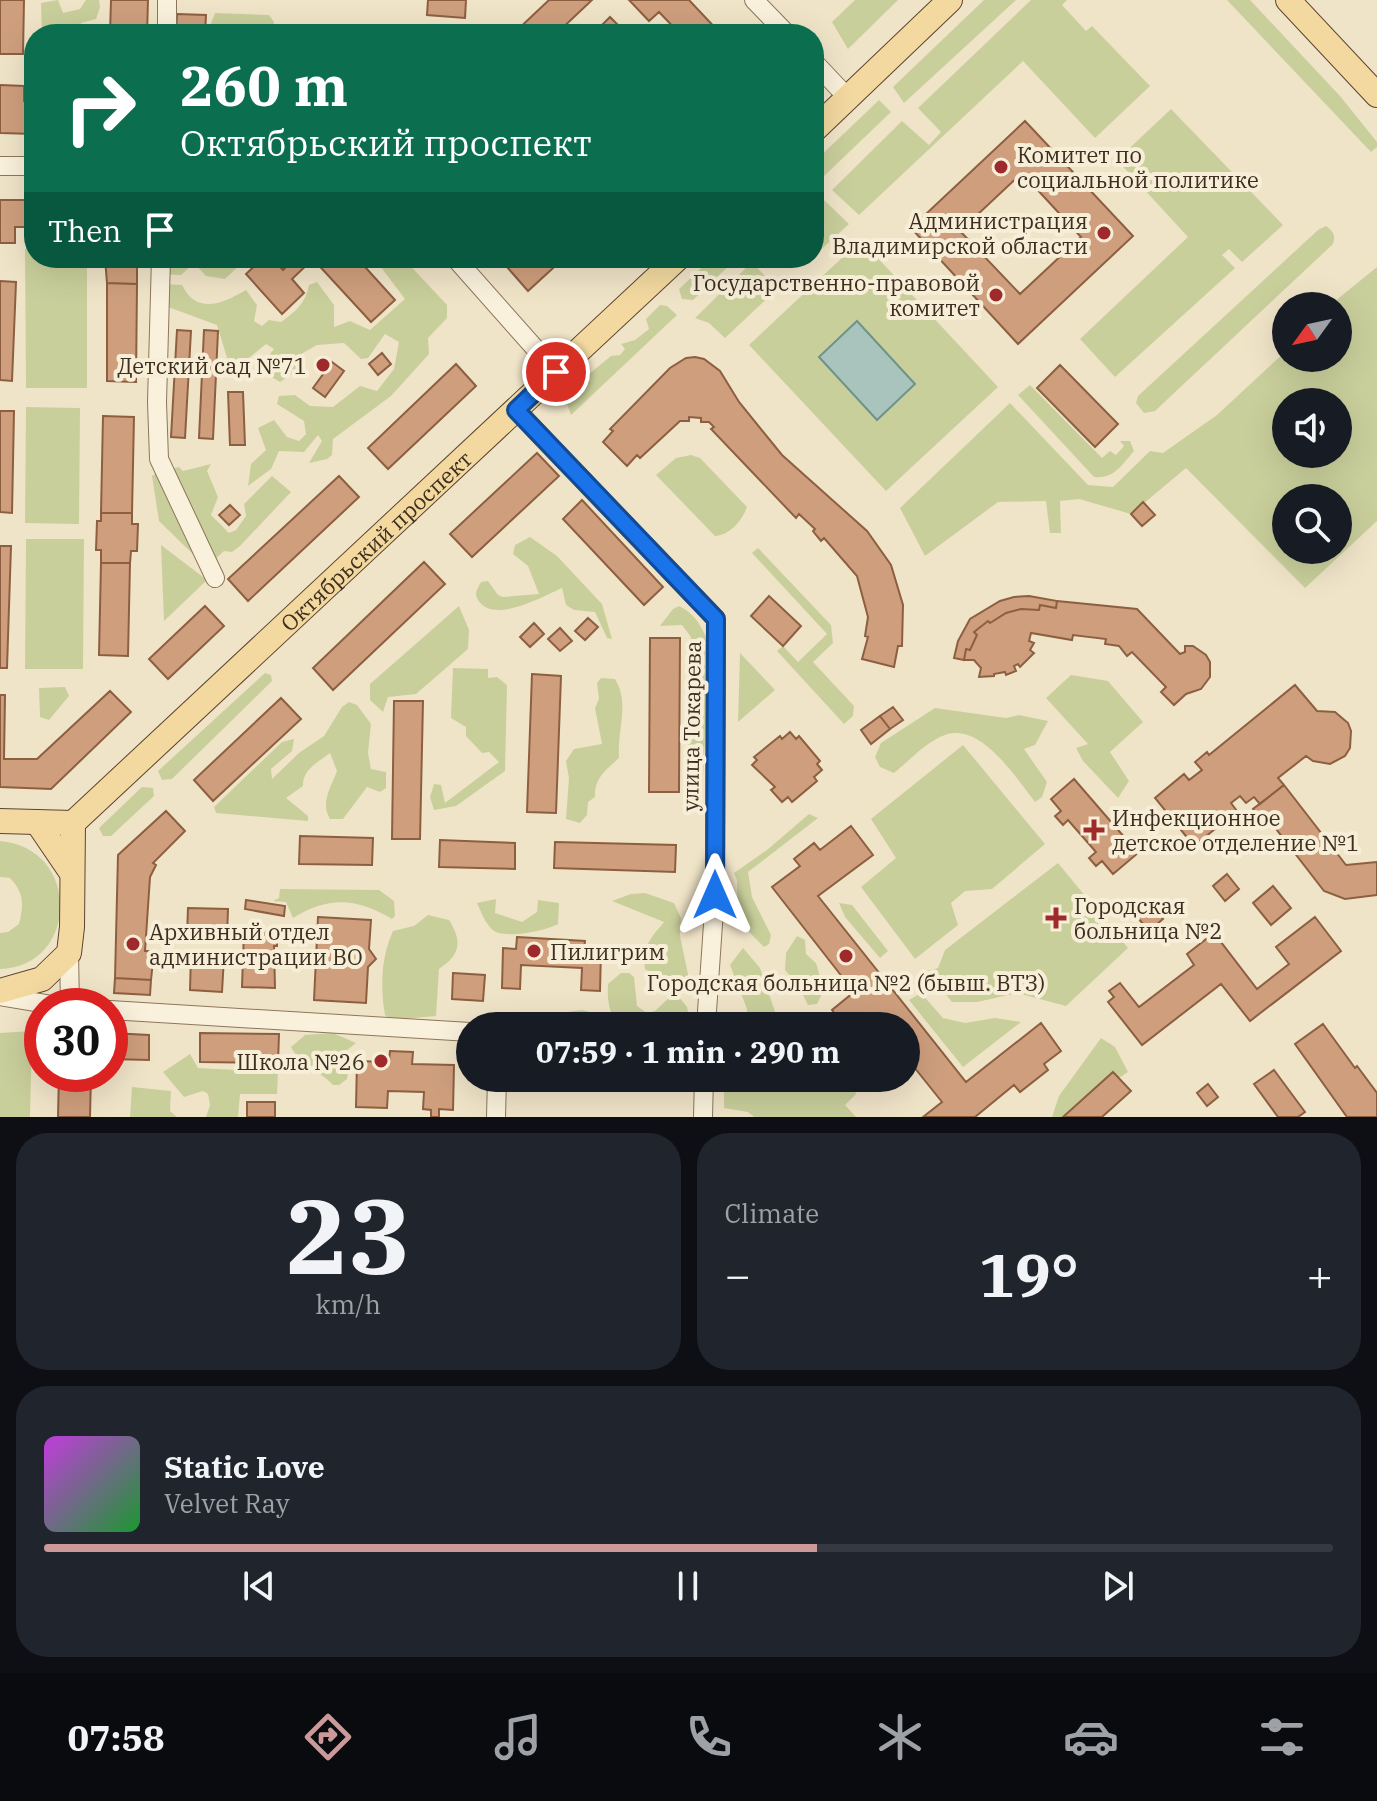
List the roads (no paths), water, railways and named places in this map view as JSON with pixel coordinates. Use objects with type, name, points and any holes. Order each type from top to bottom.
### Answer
[{"type":"main road","points":[[824,121],[950,0]]},
{"type":"main road","points":[[1288,0],[1377,95]]},
{"type":"main road","name":"Октябрьский проспект","points":[[73,823],[667,268]]},
{"type":"main road","points":[[0,821],[73,823],[69,953],[42,979],[0,994]]},
{"type":"main road","points":[[37,822],[71,872]]},
{"type":"street","points":[[167,0],[167,24]]},
{"type":"street","points":[[754,0],[777,24]]},
{"type":"street","points":[[824,73],[848,98]]},
{"type":"street","points":[[0,166],[24,166]]},
{"type":"street","points":[[161,268],[157,402],[159,459],[215,578]]},
{"type":"street","points":[[464,268],[556,372]]},
{"type":"street","name":"улица Токарева","points":[[516,410],[716,619],[715,895],[707,1012]]},
{"type":"street","points":[[69,953],[70,988]]},
{"type":"street","points":[[0,994],[24,999]]},
{"type":"street","points":[[128,1011],[456,1031]]},
{"type":"street","points":[[496,1117],[497,1092]]},
{"type":"street","points":[[703,1117],[704,1092]]},
{"type":"water","points":[[857,321],[915,384],[877,420],[819,357]]},
{"type":"place","name":"Комитет по социальной политике","points":[[1001,167]]},
{"type":"place","name":"Администрация Владимирской области","points":[[1104,233]]},
{"type":"place","name":"Государственно-правовой комитет","points":[[996,295]]},
{"type":"place","name":"Детский сад №71","points":[[323,365]]},
{"type":"place","name":"Инфекционное детское отделение №1","points":[[1094,830]]},
{"type":"place","name":"Городская больница №2","points":[[1056,918]]},
{"type":"place","name":"Архивный отдел администрации ВО","points":[[133,944]]},
{"type":"place","name":"Пилигрим","points":[[534,951]]},
{"type":"place","name":"Городская больница №2 (бывш. ВТЗ)","points":[[846,956]]},
{"type":"place","name":"Школа №26","points":[[381,1061]]}]
